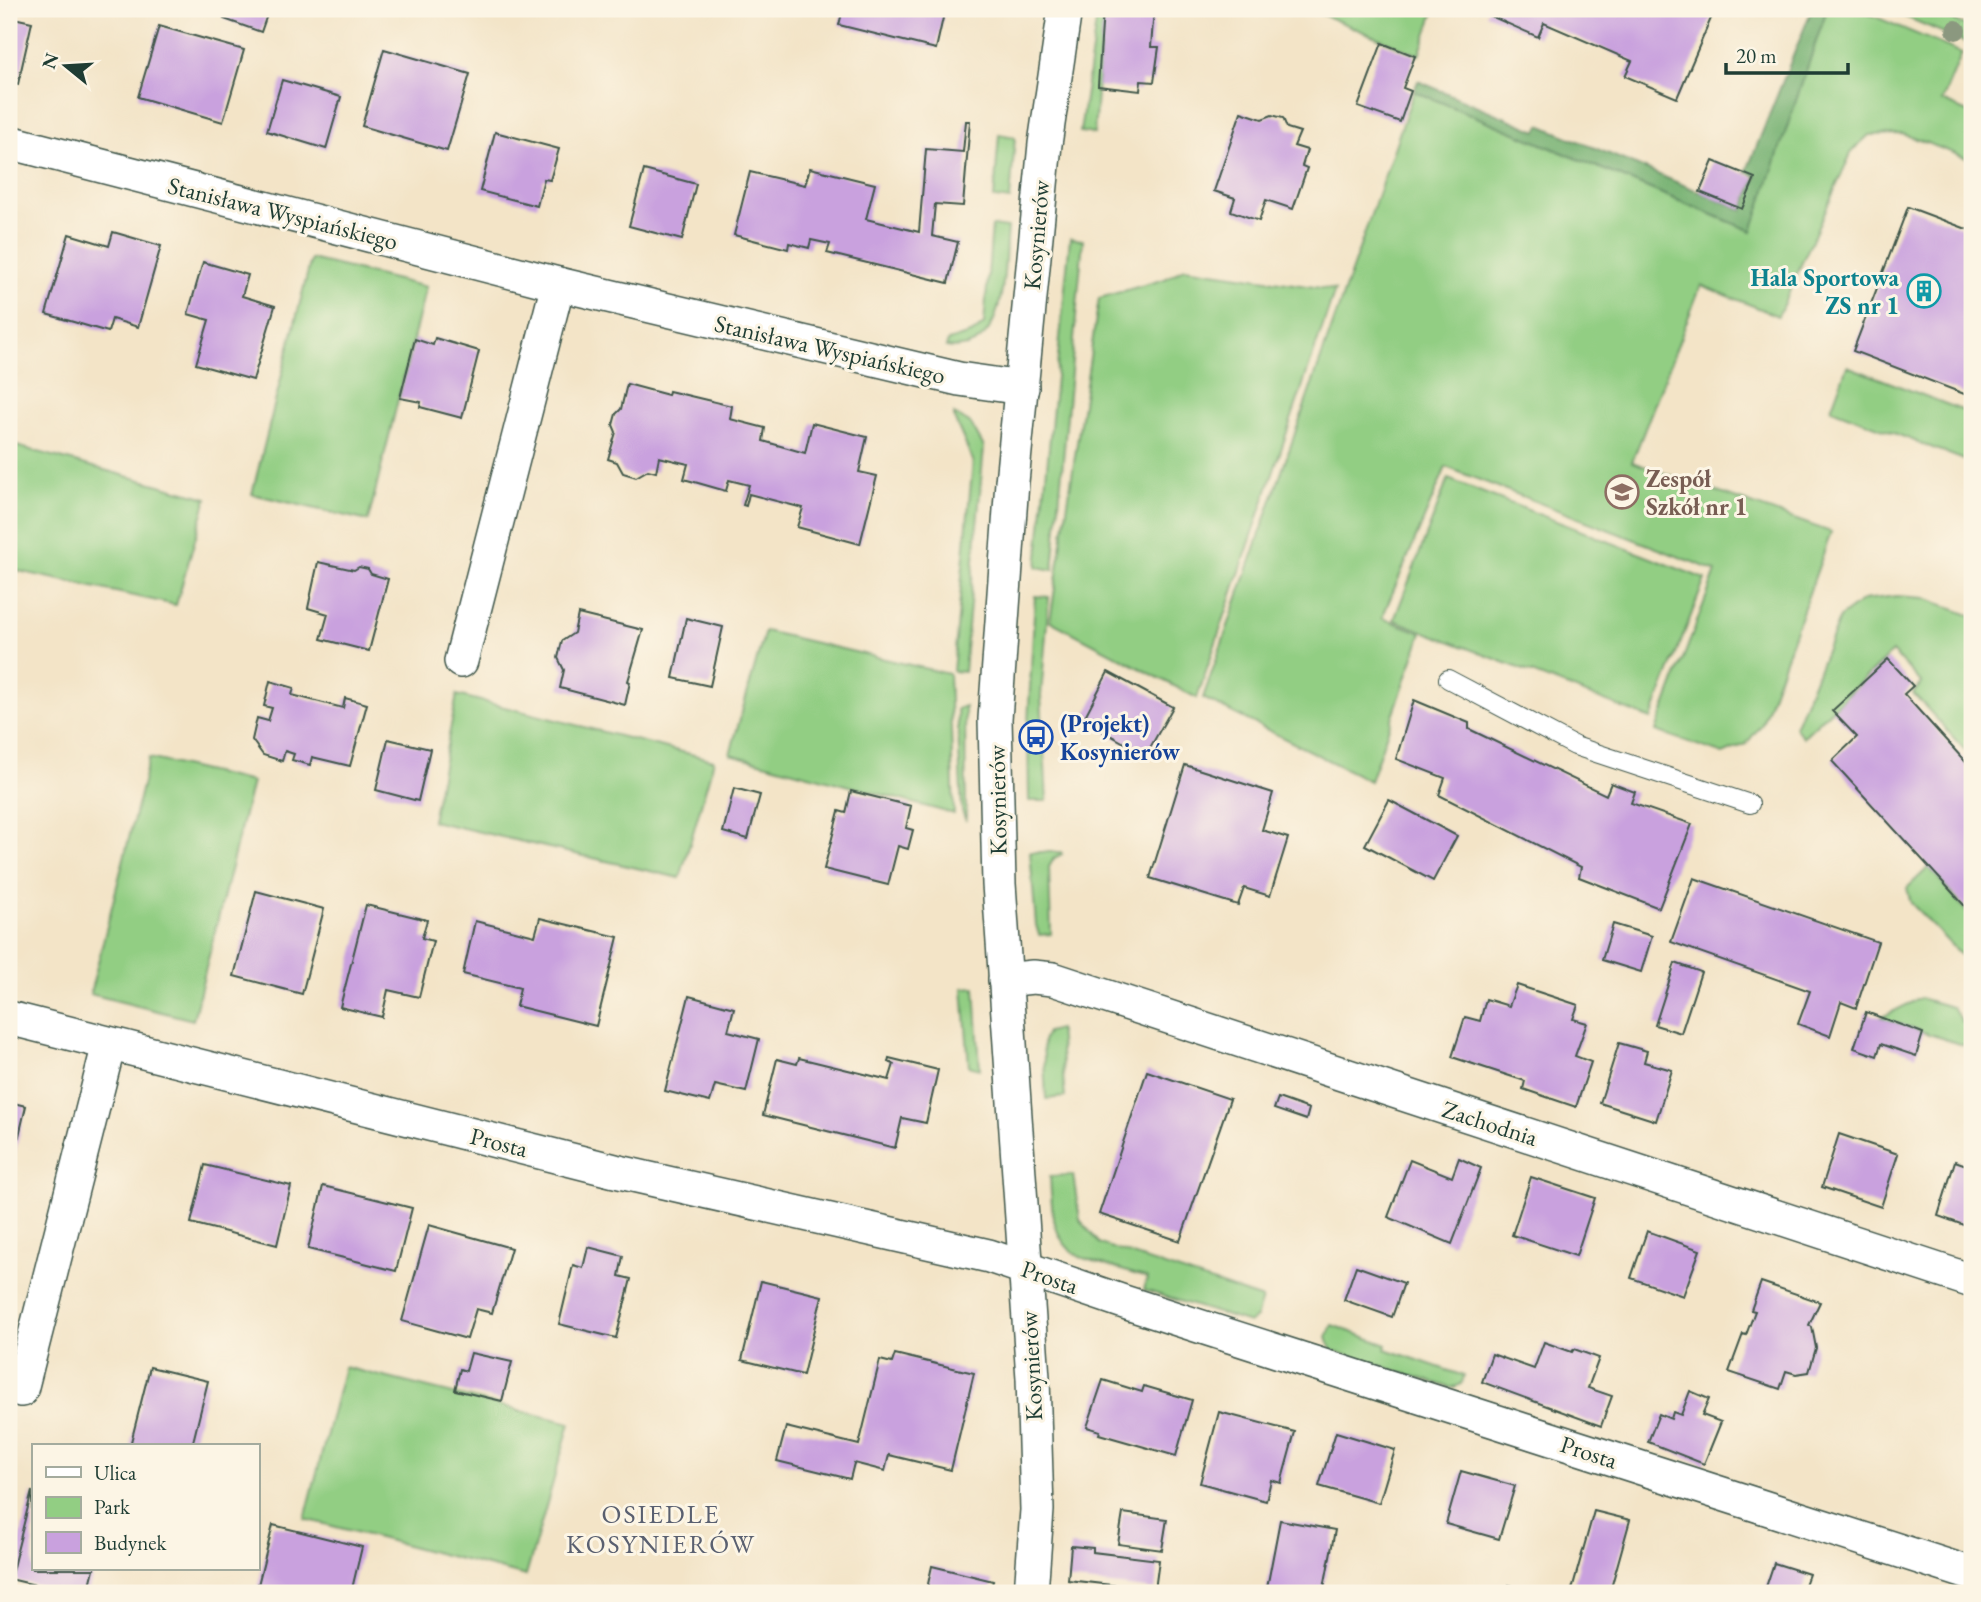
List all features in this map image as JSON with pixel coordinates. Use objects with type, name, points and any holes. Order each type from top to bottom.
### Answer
[{"type":"street","name":"Kosynierów","points":[[1031,1593],[1037,1510],[1032,1378],[998,856],[995,719],[1001,616],[1045,144],[1065,9]]},
{"type":"street","name":"Stanisława Wyspiańskiego","points":[[11,151],[959,379],[1022,388]]},
{"type":"street","points":[[460,661],[558,284]]},
{"type":"street","name":"Zachodnia","points":[[1005,980],[1033,977],[1052,979],[1972,1281]]},
{"type":"street","name":"Prosta","points":[[9,1018],[615,1171],[989,1256],[1603,1457],[1972,1574]]},
{"type":"street","points":[[21,1390],[109,1044]]},
{"type":"lane","points":[[1448,679],[1575,746],[1750,804]]},
{"type":"green space","points":[[1098,9],[1103,9],[1094,134],[1080,132]]},
{"type":"green space","points":[[1317,9],[1435,9],[1419,55],[1316,12]]},
{"type":"green space","points":[[1812,9],[1827,9],[1752,231],[1414,91],[1418,81],[1537,131],[1540,125],[1743,210],[1757,176],[1746,172]]},
{"type":"green space","points":[[1827,9],[1857,9],[1962,53],[1942,101],[1972,114],[1972,160],[1903,134],[1869,135],[1852,151],[1778,316],[1701,285],[1632,462],[1831,532],[1762,724],[1746,744],[1723,754],[1656,731],[1716,571],[1446,467],[1382,618],[1422,633],[1370,781],[1203,698],[1414,91],[1751,231]]},
{"type":"green space","points":[[1887,9],[1926,9],[1972,28],[1972,45]]},
{"type":"green space","points":[[999,134],[1015,137],[1010,200],[994,198]]},
{"type":"green space","points":[[992,226],[1007,228],[999,306],[992,324],[982,338],[967,346],[946,347],[948,341],[973,333],[984,324]]},
{"type":"green space","points":[[1070,238],[1083,240],[1053,570],[1037,567]]},
{"type":"green space","points":[[311,259],[426,287],[368,521],[252,494]]},
{"type":"green space","points":[[1185,268],[1335,290],[1197,698],[1050,621],[1099,298],[1165,279]]},
{"type":"green space","points":[[1847,366],[1972,414],[1972,463],[1831,409]]},
{"type":"green space","points":[[954,414],[971,424],[984,447],[964,672],[953,671],[973,461]]},
{"type":"green space","points":[[9,444],[207,498],[176,605],[9,569]]},
{"type":"green space","points":[[1448,479],[1705,579],[1651,719],[1394,620]]},
{"type":"green space","points":[[1035,596],[1049,597],[1041,696],[1047,801],[1029,801],[1028,723]]},
{"type":"green space","points":[[1897,596],[1925,598],[1972,616],[1972,758],[1913,693],[1922,683],[1892,652],[1803,737],[1795,727],[1840,617],[1863,600]]},
{"type":"green space","points":[[765,631],[949,674],[954,814],[730,754]]},
{"type":"green space","points":[[457,695],[714,760],[680,878],[432,821]]},
{"type":"green space","points":[[965,706],[966,821],[962,811],[957,709]]},
{"type":"green space","points":[[149,758],[252,782],[193,1020],[90,994]]},
{"type":"green space","points":[[1030,852],[1062,854],[1054,858],[1049,867],[1051,934],[1039,935],[1036,925]]},
{"type":"green space","points":[[1929,867],[1972,918],[1972,967],[1911,903],[1907,888]]},
{"type":"green space","points":[[975,987],[980,1069],[969,1066],[963,988]]},
{"type":"green space","points":[[1920,998],[1952,1007],[1962,1022],[1972,1025],[1972,1048],[1880,1018]]},
{"type":"green space","points":[[1059,1029],[1065,1097],[1046,1099],[1043,1041],[1047,1032]]},
{"type":"green space","points":[[1073,1175],[1080,1220],[1100,1244],[1262,1299],[1256,1318],[1249,1323],[1144,1290],[1147,1278],[1080,1257],[1070,1250],[1063,1242],[1054,1222],[1050,1176]]},
{"type":"green space","points":[[1332,1325],[1387,1345],[1386,1349],[1464,1376],[1462,1384],[1451,1388],[1331,1350],[1327,1337]]},
{"type":"green space","points":[[344,1367],[570,1423],[526,1576],[305,1519]]},
{"type":"building","points":[[229,9],[269,9],[261,32],[224,19]]},
{"type":"building","points":[[843,9],[945,9],[936,49],[839,25]]},
{"type":"building","points":[[1103,9],[1154,9],[1151,47],[1159,47],[1154,82],[1141,81],[1140,91],[1098,86]]},
{"type":"building","points":[[1488,9],[1715,9],[1677,98],[1625,76],[1632,61],[1544,23],[1538,37],[1486,14]]},
{"type":"building","points":[[9,17],[32,22],[18,84],[9,82]]},
{"type":"building","points":[[159,26],[244,50],[223,122],[138,97]]},
{"type":"building","points":[[1382,43],[1415,56],[1403,88],[1411,91],[1400,122],[1358,107]]},
{"type":"building","points":[[384,49],[470,74],[447,151],[362,126]]},
{"type":"building","points":[[282,80],[341,97],[326,149],[267,131]]},
{"type":"building","points":[[1241,112],[1262,119],[1272,115],[1283,118],[1287,128],[1300,132],[1294,146],[1307,150],[1302,166],[1307,168],[1293,209],[1266,200],[1259,221],[1231,211],[1235,198],[1214,191]]},
{"type":"building","points":[[966,121],[970,121],[963,206],[935,204],[932,236],[958,242],[948,283],[827,253],[830,244],[811,240],[809,248],[789,243],[788,249],[734,235],[750,172],[805,185],[810,168],[875,184],[866,219],[919,232],[926,149],[963,152]]},
{"type":"building","points":[[495,132],[559,149],[550,180],[544,179],[537,206],[480,191]]},
{"type":"building","points":[[1713,161],[1755,178],[1742,209],[1700,192]]},
{"type":"building","points":[[644,170],[696,184],[682,240],[629,226]]},
{"type":"building","name":"Hala Sportowa ZS nr 1","points":[[1908,207],[1972,231],[1972,397],[1853,351]]},
{"type":"building","points":[[113,232],[161,246],[138,327],[112,319],[108,332],[46,314],[69,234],[109,246]]},
{"type":"building","points":[[203,262],[248,275],[242,296],[275,306],[253,380],[196,364],[209,320],[188,314]]},
{"type":"building","points":[[435,338],[479,351],[462,418],[420,407],[421,402],[400,398],[415,339],[433,345]]},
{"type":"building","points":[[627,384],[668,395],[669,391],[732,406],[730,419],[765,428],[763,441],[805,453],[812,423],[867,437],[859,472],[877,476],[860,544],[797,527],[803,508],[749,494],[746,506],[743,505],[749,485],[729,480],[726,491],[684,479],[688,464],[659,457],[656,472],[648,470],[636,477],[623,473],[617,462],[608,459],[616,432],[613,425],[616,414],[621,409]]},
{"type":"building","points":[[318,562],[354,570],[359,567],[368,569],[371,574],[388,579],[369,651],[321,639],[328,614],[308,608]]},
{"type":"building","points":[[578,614],[643,630],[628,681],[630,682],[625,705],[560,688],[564,670],[558,658],[562,641],[574,633]]},
{"type":"building","points":[[686,618],[723,627],[710,686],[673,678]]},
{"type":"building","points":[[1888,659],[1913,686],[1904,694],[1972,769],[1972,914],[1832,761],[1857,737],[1832,711]]},
{"type":"building","points":[[1108,672],[1173,707],[1146,755],[1083,720]]},
{"type":"building","points":[[270,681],[294,688],[292,695],[343,708],[345,698],[367,704],[350,766],[312,757],[310,765],[292,760],[294,754],[285,751],[282,761],[263,755],[252,740],[257,718],[268,721],[272,708],[264,706]]},
{"type":"building","points":[[1414,700],[1469,723],[1469,729],[1606,795],[1611,783],[1635,792],[1631,803],[1692,824],[1659,908],[1579,877],[1581,867],[1439,795],[1445,778],[1396,759]]},
{"type":"building","points":[[388,739],[430,749],[418,801],[376,790]]},
{"type":"building","points":[[1185,765],[1273,793],[1262,830],[1288,838],[1270,896],[1244,888],[1238,905],[1150,878]]},
{"type":"building","points":[[734,788],[760,795],[748,839],[723,832]]},
{"type":"building","points":[[851,791],[911,806],[906,828],[913,830],[908,849],[898,846],[888,885],[824,869],[839,811],[846,813]]},
{"type":"building","points":[[1389,800],[1457,836],[1433,881],[1365,845]]},
{"type":"building","points":[[1694,878],[1878,942],[1856,1008],[1841,1002],[1830,1036],[1798,1024],[1810,991],[1671,942]]},
{"type":"building","points":[[256,891],[324,909],[302,994],[234,976]]},
{"type":"building","points":[[366,905],[427,920],[422,938],[433,941],[419,997],[388,990],[382,1017],[340,1007]]},
{"type":"building","points":[[540,918],[618,937],[596,1026],[516,1006],[520,988],[463,974],[475,921],[535,936]]},
{"type":"building","points":[[1613,924],[1652,936],[1641,972],[1602,960]]},
{"type":"building","points":[[1675,963],[1701,972],[1681,1033],[1655,1025]]},
{"type":"building","points":[[1517,985],[1578,1005],[1573,1019],[1587,1023],[1575,1056],[1591,1062],[1576,1107],[1523,1089],[1525,1081],[1452,1057],[1465,1017],[1480,1021],[1486,999],[1509,1006]]},
{"type":"building","points":[[689,996],[734,1008],[728,1031],[759,1039],[746,1092],[715,1085],[710,1102],[665,1091]]},
{"type":"building","points":[[1866,1012],[1923,1033],[1916,1056],[1881,1044],[1877,1056],[1854,1048]]},
{"type":"building","points":[[1619,1043],[1647,1051],[1644,1062],[1672,1070],[1656,1121],[1600,1103]]},
{"type":"building","points":[[799,1058],[889,1080],[894,1064],[888,1062],[889,1058],[938,1070],[926,1123],[902,1118],[895,1148],[763,1115],[777,1059],[797,1064]]},
{"type":"building","points":[[1147,1071],[1230,1099],[1180,1241],[1099,1214]]},
{"type":"building","points":[[1278,1098],[1309,1109],[1306,1120],[1274,1109]]},
{"type":"building","points":[[9,1102],[26,1106],[10,1174],[9,1174]]},
{"type":"building","points":[[1839,1134],[1898,1154],[1881,1207],[1822,1187]]},
{"type":"building","points":[[1459,1158],[1481,1168],[1452,1244],[1388,1217],[1410,1160],[1452,1177]]},
{"type":"building","points":[[1955,1161],[1972,1167],[1972,1228],[1938,1216]]},
{"type":"building","points":[[205,1165],[291,1186],[277,1245],[191,1223]]},
{"type":"building","points":[[1531,1177],[1595,1198],[1576,1256],[1512,1235]]},
{"type":"building","points":[[323,1186],[412,1208],[396,1271],[308,1249]]},
{"type":"building","points":[[429,1225],[511,1248],[492,1313],[476,1309],[467,1339],[402,1321]]},
{"type":"building","points":[[1647,1231],[1700,1250],[1683,1296],[1631,1278]]},
{"type":"building","points":[[588,1247],[623,1256],[619,1276],[631,1279],[616,1338],[559,1324],[573,1265],[583,1268]]},
{"type":"building","points":[[1356,1266],[1404,1283],[1392,1317],[1344,1300]]},
{"type":"building","points":[[761,1281],[822,1296],[803,1375],[742,1360]]},
{"type":"building","points":[[1761,1282],[1820,1302],[1809,1325],[1812,1327],[1816,1348],[1809,1372],[1796,1374],[1786,1371],[1780,1389],[1729,1372],[1755,1311],[1751,1310]]},
{"type":"building","points":[[1544,1342],[1599,1358],[1588,1388],[1612,1396],[1601,1426],[1482,1382],[1492,1354],[1534,1369]]},
{"type":"building","points":[[471,1353],[512,1362],[502,1401],[455,1390],[460,1369],[466,1371]]},
{"type":"building","points":[[895,1354],[974,1373],[951,1470],[889,1455],[885,1471],[854,1463],[850,1479],[777,1461],[786,1427],[859,1445],[880,1360],[892,1363]]},
{"type":"building","points":[[150,1367],[208,1381],[192,1444],[131,1444]]},
{"type":"building","points":[[1103,1380],[1142,1392],[1144,1386],[1192,1400],[1176,1456],[1099,1434],[1100,1431],[1087,1427]]},
{"type":"building","points":[[1690,1391],[1709,1399],[1702,1415],[1721,1422],[1704,1464],[1648,1442],[1659,1414],[1671,1419],[1673,1412],[1681,1415]]},
{"type":"building","points":[[1219,1412],[1295,1432],[1281,1483],[1271,1480],[1266,1501],[1200,1483]]},
{"type":"building","points":[[1336,1432],[1395,1450],[1379,1503],[1319,1486]]},
{"type":"building","points":[[1461,1471],[1515,1486],[1499,1539],[1446,1524]]},
{"type":"building","points":[[32,1491],[32,1570],[94,1570],[88,1593],[69,1593],[10,1579]]},
{"type":"building","points":[[1594,1511],[1630,1520],[1611,1588],[1609,1587],[1607,1593],[1571,1593]]},
{"type":"building","points":[[1123,1513],[1167,1519],[1162,1550],[1118,1544]]},
{"type":"building","points":[[1280,1520],[1335,1530],[1323,1593],[1266,1593]]},
{"type":"building","points":[[273,1525],[362,1547],[351,1593],[256,1593]]},
{"type":"building","points":[[1071,1546],[1093,1548],[1093,1552],[1159,1560],[1155,1590],[1068,1580]]},
{"type":"building","points":[[1774,1563],[1809,1574],[1802,1593],[1764,1593]]},
{"type":"building","points":[[932,1566],[993,1581],[990,1593],[926,1593]]},
{"type":"building","points":[[1509,1585],[1538,1592],[1538,1593],[1506,1593]]},
{"type":"place","name":"Hala Sportowa ZS nr 1","points":[[1924,291]]},
{"type":"place","name":"Zespół Szkół nr 1","points":[[1622,492]]},
{"type":"place","name":"(Projekt) Kosynierów","points":[[1036,737]]},
{"type":"district","name":"OSIEDLE KOSYNIERÓW","points":[[661,1529]]}]
